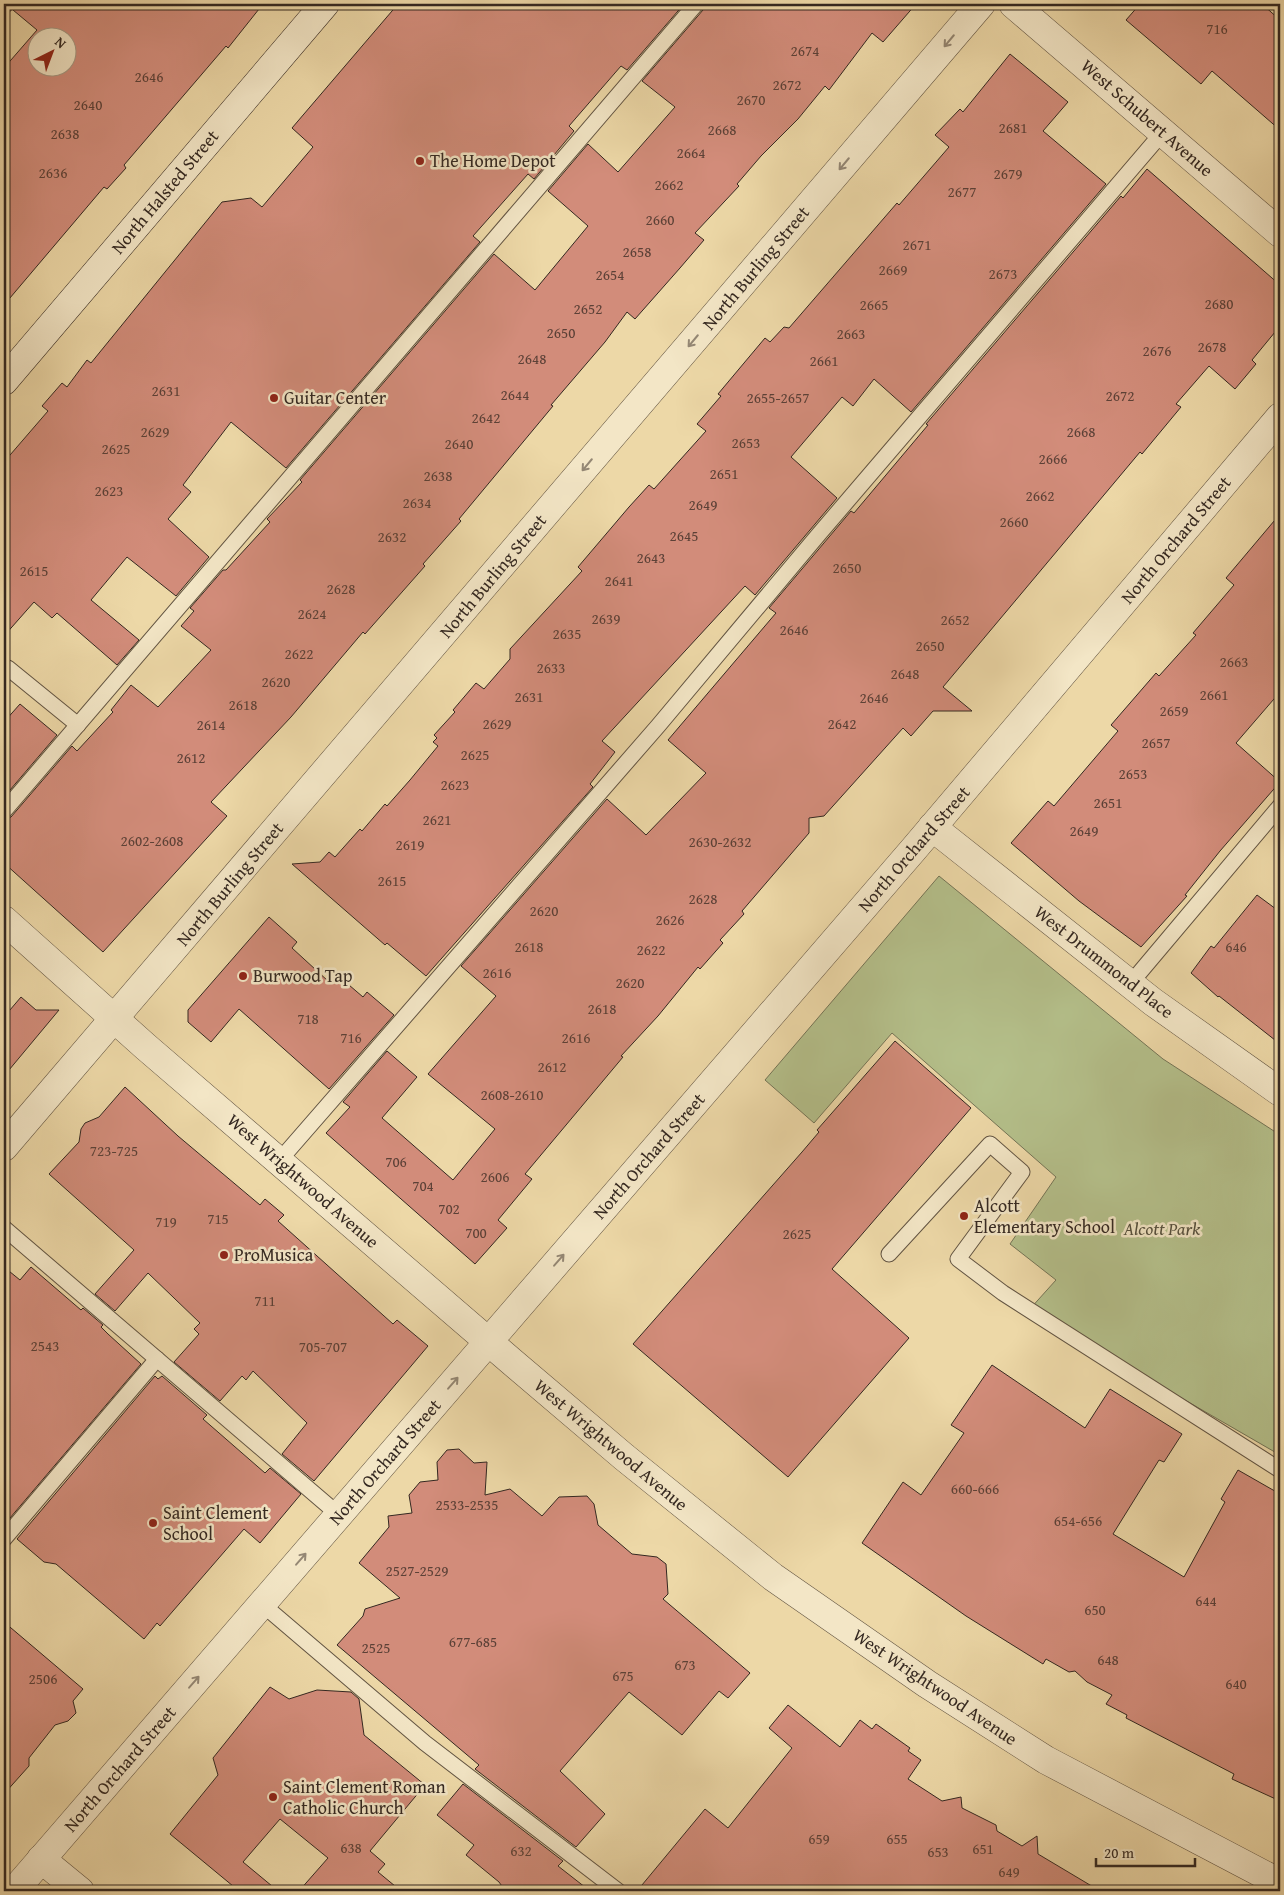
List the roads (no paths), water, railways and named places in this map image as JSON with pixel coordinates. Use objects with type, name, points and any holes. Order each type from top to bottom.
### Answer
[{"type":"street","name":"North Halsted Street","points":[[4,381],[325,4]]},
{"type":"street","name":"North Burling Street","points":[[4,1147],[981,4]]},
{"type":"street","name":"West Schubert Avenue","points":[[1013,4],[1280,233]]},
{"type":"street","name":"North Orchard Street","points":[[14,1891],[490,1342],[932,827],[1280,417]]},
{"type":"street","name":"West Drummond Place","points":[[932,827],[1130,984],[1280,1092]]},
{"type":"street","name":"West Wrightwood Avenue","points":[[4,920],[279,1161],[624,1457],[773,1577],[926,1684],[1046,1760],[1280,1883]]},
{"type":"street","points":[[41,1860],[80,1891]]},
{"type":"lane","points":[[4,811],[696,4]]},
{"type":"lane","points":[[279,1161],[658,726],[819,534],[1163,132]]},
{"type":"lane","points":[[4,669],[8,668],[78,725]]},
{"type":"lane","points":[[1130,984],[1280,806]]},
{"type":"lane","points":[[889,1254],[990,1144],[1022,1172],[958,1259],[1003,1293],[1280,1470]]},
{"type":"lane","points":[[4,1228],[339,1515]]},
{"type":"lane","points":[[4,1539],[157,1359]]},
{"type":"lane","points":[[262,1604],[425,1743],[618,1891]]},
{"type":"place","name":"The Home Depot","points":[[420,161]]},
{"type":"place","name":"Guitar Center","points":[[274,398]]},
{"type":"place","name":"Burwood Tap","points":[[243,976]]},
{"type":"place","name":"Alcott Elementary School","points":[[964,1216]]},
{"type":"place","name":"ProMusica","points":[[224,1255]]},
{"type":"place","name":"Saint Clement School","points":[[153,1523]]},
{"type":"place","name":"Saint Clement Roman Catholic Church","points":[[273,1797]]},
{"type":"park label","name":"Alcott Park","points":[[1162,1229]]}]
